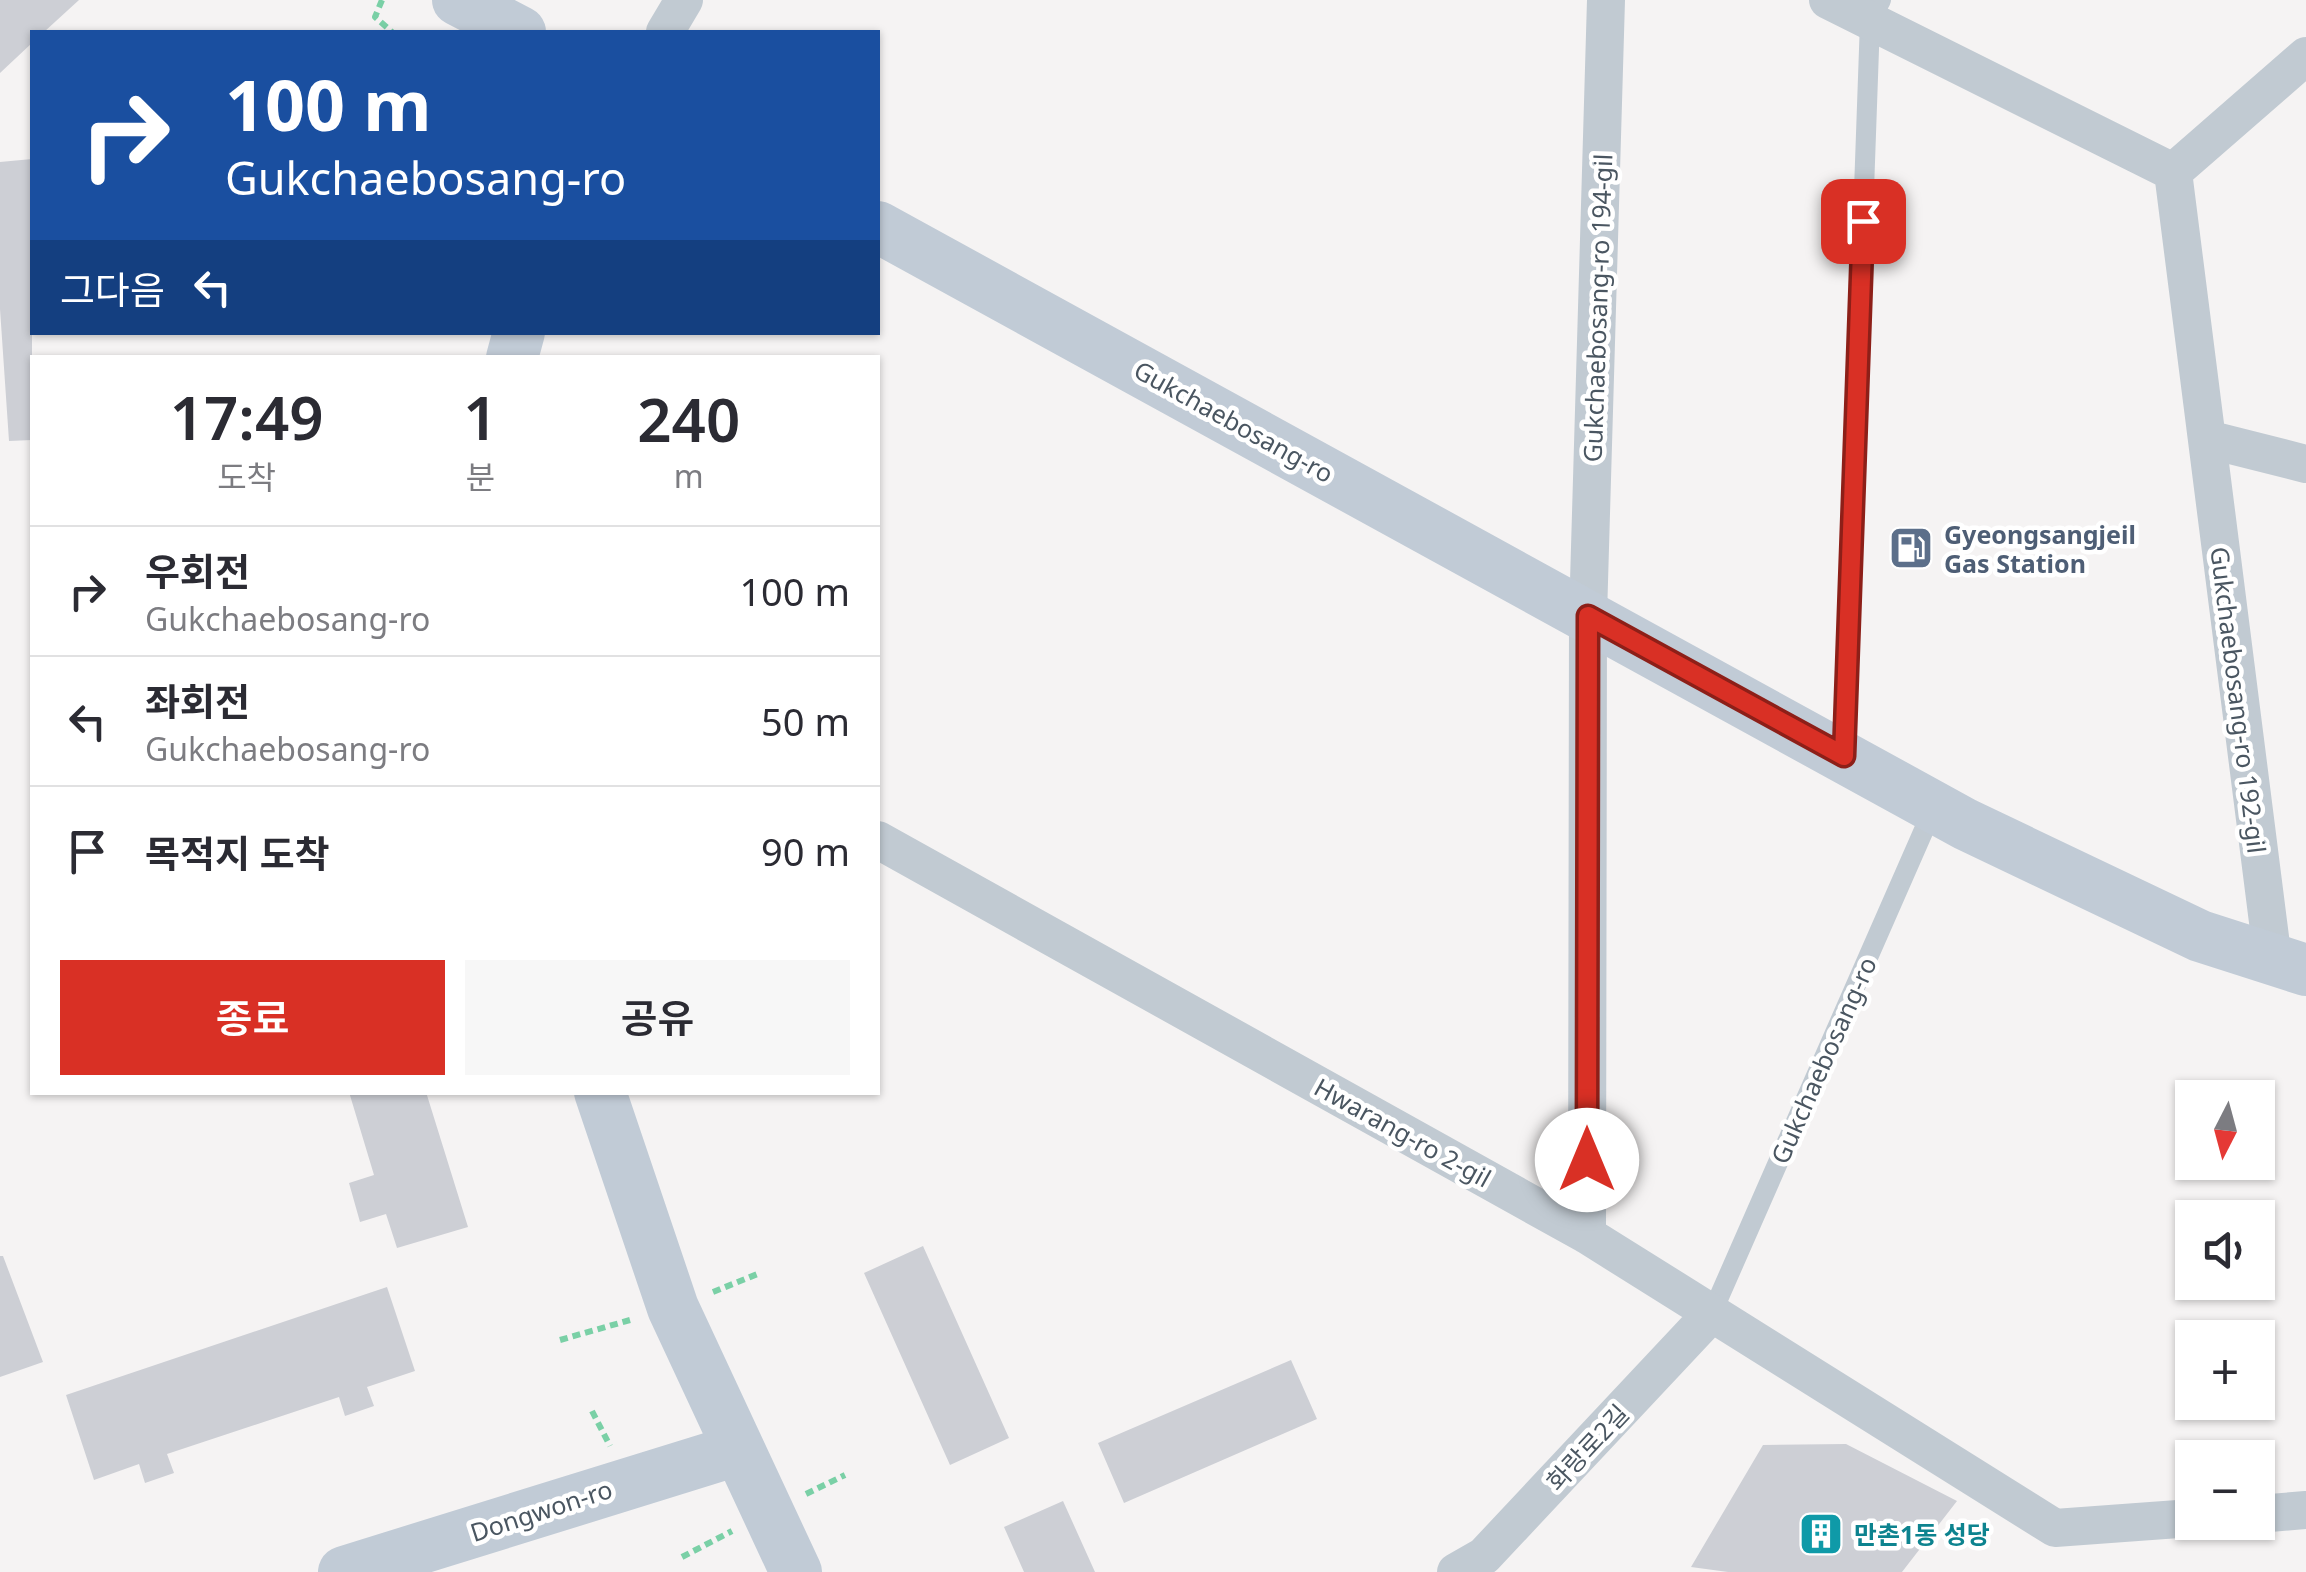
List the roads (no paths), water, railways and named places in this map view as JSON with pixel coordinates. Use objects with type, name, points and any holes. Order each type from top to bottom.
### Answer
[{"type":"main road","name":"Gukchaebosang-ro","points":[[880,228],[1934,807],[2115,898],[2200,936],[2289,966]]},
{"type":"main road","points":[[601,1095],[673,1308],[796,1572]]},
{"type":"main road","name":"Dongwon-ro","points":[[344,1572],[738,1450]]},
{"type":"street","points":[[666,30],[684,0]]},
{"type":"street","name":"Gukchaebosang-ro 194-gil","points":[[1588,616],[1606,0]]},
{"type":"street","points":[[1828,0],[1875,10],[2172,172],[2306,56]]},
{"type":"street","name":"Gukchaebosang-ro 192-gil","points":[[2172,172],[2206,439],[2289,966]]},
{"type":"street","points":[[2206,439],[2306,464]]},
{"type":"street","points":[[1586,1235],[1588,616]]},
{"type":"street","name":"Hwarang-ro 2-gil","points":[[880,841],[1586,1235],[2055,1528],[2175,1519]]},
{"type":"street","name":"화랑로2길","points":[[1456,1572],[1484,1556],[1712,1314]]},
{"type":"street","points":[[2275,1513],[2306,1510]]},
{"type":"lane","points":[[1844,756],[1875,10]]},
{"type":"lane","name":"Gukchaebosang-ro","points":[[1712,1314],[1934,807]]},
{"type":"place","name":"Gyeongsangjeil Gas Station","points":[[1911,548]]},
{"type":"place","name":"만촌1동 성당","points":[[1821,1534]]}]
